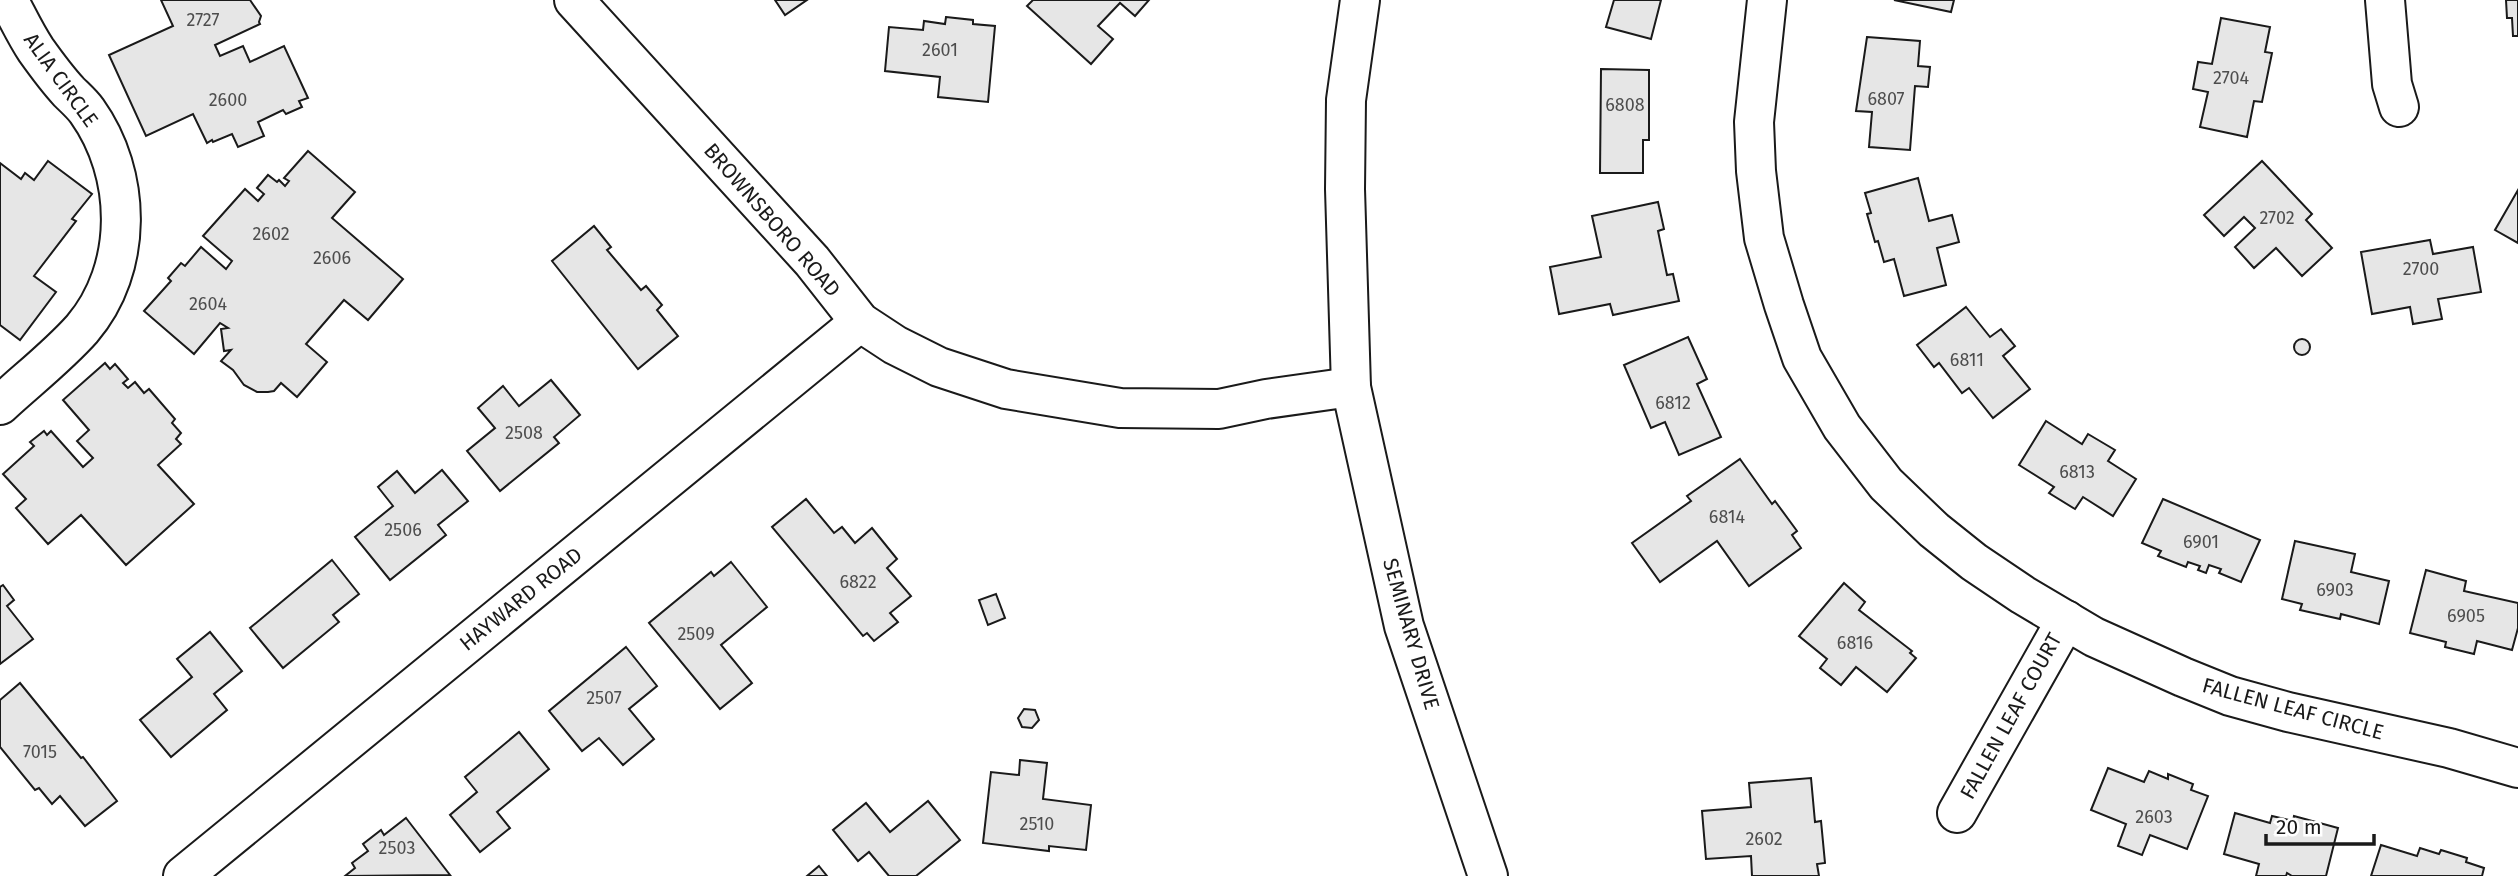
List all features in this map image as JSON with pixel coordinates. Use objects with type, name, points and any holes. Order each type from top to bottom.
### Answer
[{"type":"street","name":"BROWNSBORO ROAD","points":[[574,0],[812,261],[860,322],[895,345],[939,367],[1006,389],[1120,408],[1219,409],[1266,399],[1351,387]]},
{"type":"street","name":"SEMINARY DRIVE","points":[[1360,0],[1346,100],[1345,189],[1351,387],[1404,626],[1488,876]]},
{"type":"street","name":"FALLEN LEAF CIRCLE","points":[[1767,0],[1754,122],[1756,171],[1764,238],[1802,358],[1842,427],[1896,493],[1934,530],[1974,562],[2095,637],[2230,696],[2288,712],[2449,748],[2518,768]]},
{"type":"street","points":[[2385,0],[2392,84],[2399,107]]},
{"type":"street","name":"ALIA CIRCLE","points":[[0,405],[82,329],[114,272],[122,229],[120,186],[107,144],[86,110],[34,47],[9,4]]},
{"type":"street","name":"HAYWARD ROAD","points":[[183,876],[860,322]]},
{"type":"street","name":"FALLEN LEAF COURT","points":[[1957,813],[2066,620]]},
{"type":"building","points":[[161,0],[250,0],[261,16],[260,24],[215,45],[220,56],[243,46],[250,62],[284,46],[308,98],[299,101],[302,107],[286,114],[283,110],[258,122],[264,136],[238,147],[232,134],[207,143],[193,114],[146,136],[109,55],[173,26]]},
{"type":"building","points":[[775,0],[807,0],[785,15]]},
{"type":"building","points":[[1033,0],[1149,0],[1135,16],[1120,3],[1098,26],[1113,39],[1091,64],[1027,6]]},
{"type":"building","points":[[1614,0],[1661,0],[1651,39],[1606,27]]},
{"type":"building","points":[[1894,0],[1954,0],[1951,12]]},
{"type":"building","points":[[2506,0],[2518,0],[2518,36],[2513,36],[2512,18],[2507,18]]},
{"type":"building","points":[[946,17],[995,26],[988,102],[938,97],[940,77],[885,71],[889,27],[923,30],[924,21],[945,24]]},
{"type":"building","points":[[2221,18],[2270,27],[2265,52],[2272,53],[2262,102],[2254,101],[2247,137],[2200,127],[2208,92],[2193,89],[2198,62],[2212,64]]},
{"type":"building","points":[[1867,37],[1920,41],[1918,66],[1930,67],[1928,87],[1915,86],[1910,150],[1869,147],[1872,112],[1856,111]]},
{"type":"building","points":[[1601,69],[1649,70],[1649,140],[1643,140],[1643,173],[1600,173]]},
{"type":"building","points":[[308,151],[355,192],[332,218],[403,279],[368,320],[344,300],[306,344],[327,362],[297,397],[281,383],[274,391],[257,392],[244,385],[233,370],[221,361],[231,350],[224,351],[221,329],[228,328],[220,323],[194,354],[144,311],[171,281],[168,278],[181,263],[185,266],[201,247],[226,269],[232,261],[203,236],[245,189],[258,201],[264,194],[257,188],[268,175],[285,186],[289,181],[284,178]]},
{"type":"building","points":[[48,161],[92,194],[72,219],[76,221],[34,276],[56,292],[20,340],[0,325],[0,163],[21,179],[25,173],[34,180]]},
{"type":"building","points":[[2262,161],[2312,214],[2306,220],[2332,248],[2302,276],[2276,248],[2253,267],[2235,247],[2255,228],[2244,217],[2224,236],[2204,215]]},
{"type":"building","points":[[1918,178],[1929,221],[1952,215],[1959,242],[1937,248],[1946,285],[1904,296],[1894,259],[1884,262],[1878,241],[1875,242],[1867,214],[1871,213],[1865,193]]},
{"type":"building","points":[[2518,190],[2518,243],[2495,230]]},
{"type":"building","points":[[1658,202],[1664,229],[1658,231],[1667,275],[1673,274],[1679,301],[1613,315],[1610,304],[1559,314],[1550,267],[1601,257],[1592,216]]},
{"type":"building","points":[[594,226],[611,247],[607,250],[641,290],[646,286],[662,305],[657,310],[678,336],[638,369],[552,261]]},
{"type":"building","points":[[2430,240],[2433,254],[2473,247],[2481,292],[2438,299],[2442,319],[2413,324],[2410,307],[2372,314],[2361,252]]},
{"type":"building","points":[[1966,307],[1990,337],[2001,329],[2015,346],[2003,356],[2030,389],[1993,418],[1969,388],[1962,393],[1939,363],[1934,367],[1917,345]]},
{"type":"building","points":[[1688,337],[1707,379],[1697,384],[1721,437],[1679,455],[1665,422],[1651,428],[1624,365]]},
{"type":"building","points":[[2302,339],[2310,347],[2302,355],[2294,347]]},
{"type":"building","points":[[105,363],[110,369],[115,364],[128,379],[123,383],[128,388],[135,382],[144,393],[149,389],[175,419],[172,423],[181,433],[176,439],[181,444],[158,465],[194,504],[126,565],[81,515],[48,544],[16,508],[26,499],[3,474],[34,446],[30,442],[44,431],[47,435],[51,431],[83,467],[93,458],[77,441],[89,430],[63,400]]},
{"type":"building","points":[[551,380],[580,415],[554,437],[559,443],[500,491],[467,451],[495,428],[478,408],[503,386],[519,406]]},
{"type":"building","points":[[2046,421],[2082,444],[2088,434],[2115,450],[2108,461],[2136,479],[2113,516],[2083,497],[2075,509],[2049,493],[2054,487],[2019,465]]},
{"type":"building","points":[[1740,459],[1772,504],[1775,501],[1797,531],[1792,535],[1801,548],[1749,586],[1717,541],[1660,582],[1632,543],[1691,501],[1687,496]]},
{"type":"building","points":[[442,470],[468,501],[438,525],[446,535],[390,580],[355,537],[393,506],[378,487],[397,471],[415,493]]},
{"type":"building","points":[[806,499],[834,533],[842,527],[855,543],[872,528],[897,559],[887,568],[911,596],[890,613],[898,622],[874,641],[867,633],[863,636],[772,527]]},
{"type":"building","points":[[2163,499],[2260,540],[2241,582],[2219,573],[2221,569],[2209,565],[2206,573],[2198,570],[2200,566],[2188,562],[2186,567],[2158,556],[2161,551],[2142,543]]},
{"type":"building","points":[[2295,541],[2355,554],[2351,572],[2389,581],[2379,624],[2341,614],[2340,619],[2300,610],[2302,604],[2282,599]]},
{"type":"building","points":[[332,560],[359,594],[333,615],[339,622],[283,668],[250,628]]},
{"type":"building","points":[[731,562],[767,607],[721,645],[752,683],[720,709],[649,623],[711,572],[714,576]]},
{"type":"building","points":[[2426,570],[2466,581],[2464,591],[2518,603],[2518,628],[2512,650],[2477,641],[2474,654],[2445,647],[2446,642],[2410,633]]},
{"type":"building","points":[[1844,583],[1865,602],[1859,610],[1912,651],[1910,653],[1916,658],[1887,692],[1856,667],[1841,685],[1820,668],[1827,659],[1799,636]]},
{"type":"building","points":[[3,585],[14,600],[7,606],[33,639],[0,664],[0,587]]},
{"type":"building","points":[[996,594],[1005,618],[988,625],[979,600]]},
{"type":"building","points":[[210,632],[242,671],[214,694],[227,710],[171,757],[140,720],[192,677],[177,659]]},
{"type":"building","points":[[626,647],[657,686],[629,709],[654,739],[623,765],[599,738],[582,751],[549,711]]},
{"type":"building","points":[[20,683],[117,801],[85,826],[60,796],[52,804],[39,788],[35,790],[0,747],[0,700]]},
{"type":"building","points":[[1024,709],[1035,710],[1039,720],[1032,728],[1022,727],[1018,718]]},
{"type":"building","points":[[519,732],[549,769],[497,812],[510,828],[480,852],[450,815],[477,792],[465,777]]},
{"type":"building","points":[[1020,760],[1047,763],[1043,799],[1091,805],[1086,850],[1049,846],[1049,851],[983,843],[991,772],[1019,775]]},
{"type":"building","points":[[2108,768],[2144,782],[2149,771],[2168,779],[2168,774],[2193,784],[2191,790],[2208,796],[2187,849],[2150,835],[2142,855],[2118,846],[2126,824],[2091,810]]},
{"type":"building","points":[[1811,778],[1815,822],[1821,821],[1825,863],[1817,864],[1819,876],[1752,876],[1751,856],[1706,859],[1702,811],[1751,807],[1749,783]]},
{"type":"building","points":[[928,801],[960,840],[916,876],[889,876],[869,852],[858,861],[833,830],[866,803],[890,832]]},
{"type":"building","points":[[2235,813],[2270,823],[2272,816],[2293,821],[2294,816],[2338,828],[2326,876],[2292,876],[2287,873],[2286,876],[2256,876],[2259,864],[2224,854]]},
{"type":"building","points":[[406,818],[450,875],[345,876],[355,868],[352,863],[368,851],[363,844],[381,830],[384,835]]},
{"type":"building","points":[[2381,845],[2417,856],[2420,848],[2439,854],[2441,850],[2467,858],[2466,862],[2484,868],[2482,876],[2371,876]]},
{"type":"building","points":[[819,866],[827,876],[807,876]]}]
